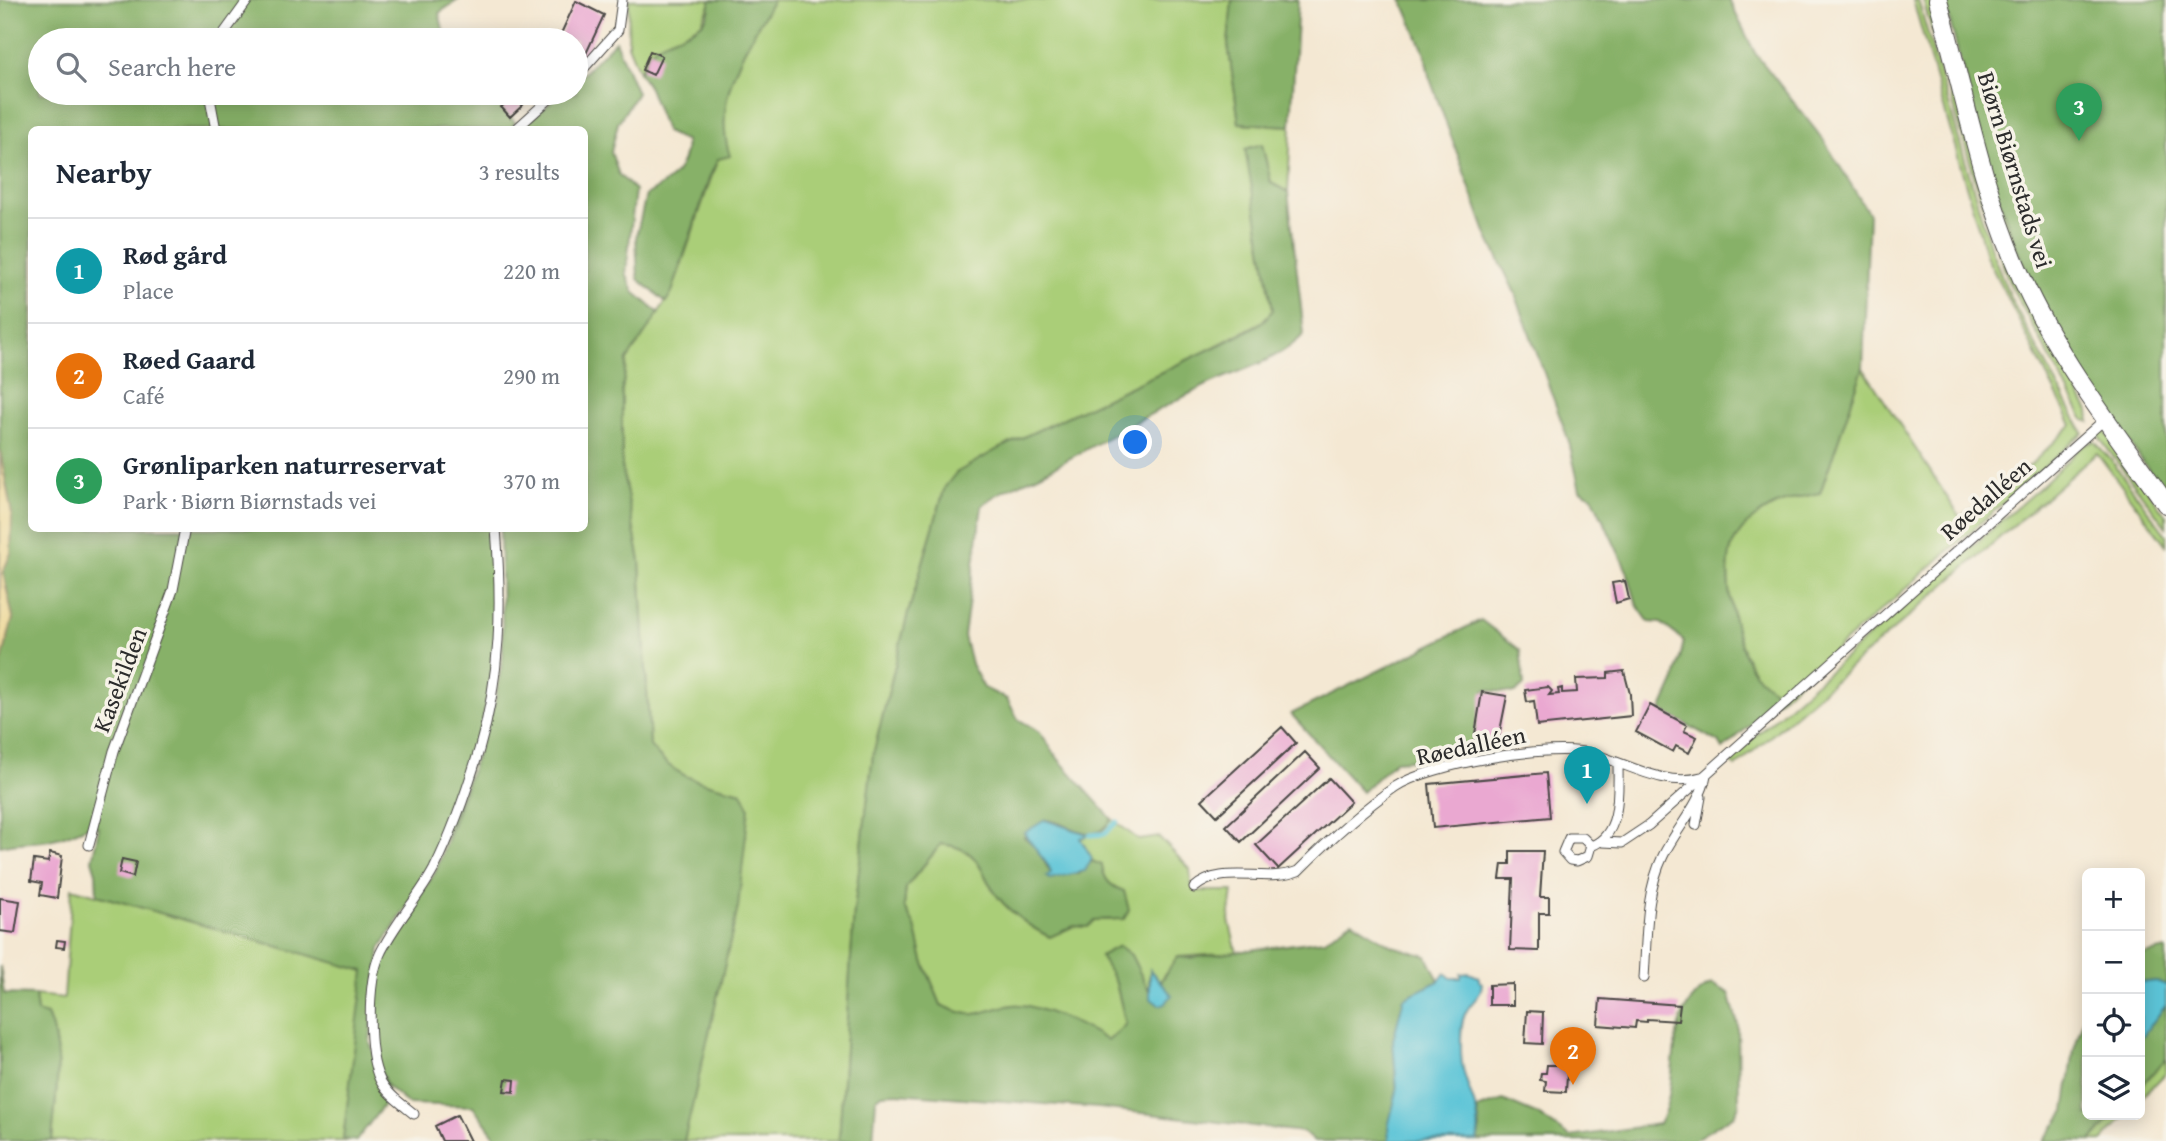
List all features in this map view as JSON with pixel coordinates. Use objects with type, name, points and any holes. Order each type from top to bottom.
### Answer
[{"type":"street","name":"Biørn Biørnstads vei","points":[[1938,0],[1988,183],[2017,267],[2052,335],[2104,420],[2166,504]]},
{"type":"lane","points":[[228,28],[248,0]]},
{"type":"lane","points":[[588,64],[618,30],[622,0]]},
{"type":"lane","points":[[211,105],[215,126]]},
{"type":"lane","points":[[519,126],[543,105]]},
{"type":"lane","name":"Røedalléen","points":[[1591,846],[1603,842],[1622,843],[1637,834],[2104,420]]},
{"type":"lane","name":"Kasekilden","points":[[89,845],[114,751],[173,590],[184,532]]},
{"type":"lane","points":[[414,1114],[391,1095],[377,1072],[373,1034],[373,982],[377,961],[387,941],[441,855],[485,727],[499,642],[496,532]]},
{"type":"lane","name":"Røedalléen","points":[[1194,888],[1202,881],[1214,877],[1282,876],[1298,871],[1397,786],[1428,772],[1541,751],[1575,750],[1679,779],[1706,775]]},
{"type":"lane","points":[[1603,842],[1614,817],[1618,764]]},
{"type":"lane","points":[[1696,825],[1706,775]]},
{"type":"lane","points":[[1644,978],[1653,880],[1663,855],[1702,792]]},
{"type":"green space","points":[[0,0],[458,0],[439,13],[443,28],[28,28],[28,105],[504,105],[502,107],[515,122],[513,126],[28,126],[28,532],[492,532],[496,628],[494,664],[481,727],[452,821],[432,867],[380,949],[370,1042],[389,1098],[356,1141],[343,1139],[364,971],[97,895],[96,873],[92,860],[99,827],[85,828],[44,841],[0,846],[0,668],[13,618],[3,572],[12,515],[0,451]]},
{"type":"green space","points":[[629,0],[710,0],[711,3],[701,24],[651,51],[639,72],[628,45]]},
{"type":"green space","points":[[710,0],[773,0],[742,55],[734,75],[725,115],[725,135],[730,156],[718,159],[710,176],[672,292],[666,302],[638,279],[636,237],[646,195],[675,174],[683,161],[686,141],[666,132],[649,88],[639,72],[648,54],[658,45],[688,32],[704,21],[709,12]]},
{"type":"green space","points":[[773,0],[1232,0],[1228,44],[1239,123],[1291,126],[1288,192],[1271,183],[1262,144],[1258,225],[1273,310],[1262,322],[945,487],[907,617],[873,755],[854,911],[839,1141],[684,1141],[738,907],[742,792],[702,782],[680,773],[650,746],[640,561],[622,468],[622,390],[627,360],[672,292],[718,158],[729,156],[724,115],[728,94],[742,55]]},
{"type":"green space","points":[[1232,0],[1298,0],[1291,126],[1239,123],[1228,44]]},
{"type":"green space","points":[[1402,0],[1729,0],[1755,53],[1825,142],[1869,214],[1863,368],[1820,493],[1783,502],[1760,514],[1742,531],[1730,554],[1729,588],[1741,646],[1757,676],[1784,695],[1723,749],[1719,742],[1661,711],[1675,680],[1684,641],[1661,623],[1649,622],[1637,605],[1627,571],[1592,496],[1580,490],[1569,442],[1515,293],[1487,235],[1429,76],[1425,54]]},
{"type":"green space","points":[[1913,0],[1918,0],[1992,252],[2011,299],[2083,433],[1784,695],[1757,676],[1741,646],[1729,588],[1730,554],[1741,531],[1760,514],[1783,502],[1820,493],[1863,368],[1960,517],[2024,471],[2072,425],[1987,258]]},
{"type":"green space","points":[[1923,0],[1931,0],[2046,338],[2089,411],[2090,422],[2084,420],[2009,282],[1980,196]]},
{"type":"green space","points":[[1944,0],[2166,0],[2166,495],[2059,336],[2030,279],[1992,177]]},
{"type":"green space","points":[[615,41],[637,93],[618,123],[611,152],[619,175],[635,190],[626,273],[634,292],[659,313],[627,360],[622,390],[622,468],[640,561],[650,746],[680,773],[702,782],[742,792],[749,807],[738,907],[684,1141],[497,1139],[473,1106],[408,1104],[387,1086],[378,1064],[374,995],[377,973],[386,948],[436,871],[495,702],[503,655],[500,532],[588,532],[588,126],[523,126],[547,105],[588,105],[588,69]]},
{"type":"green space","points":[[1262,144],[1271,183],[1288,192],[1304,334],[1272,358],[1189,394],[1039,475],[1005,490],[982,506],[964,636],[971,664],[984,688],[1007,699],[1018,719],[1040,732],[1059,760],[1112,819],[1105,828],[1089,833],[1046,820],[1024,837],[1035,846],[1051,873],[1079,874],[1092,861],[1102,865],[1108,882],[1124,891],[1129,910],[1124,919],[1094,920],[1088,927],[1074,926],[1050,937],[1022,920],[1003,903],[977,862],[965,850],[941,844],[906,887],[904,907],[915,926],[923,961],[941,1005],[964,1013],[978,1014],[1001,1007],[1022,1005],[1048,1012],[1108,1041],[1126,1024],[1116,983],[1100,956],[1119,946],[1131,955],[1149,991],[1150,970],[1160,983],[1177,957],[1191,958],[1324,940],[1352,921],[1392,946],[1427,956],[1439,981],[1404,998],[1393,1040],[1397,1091],[1389,1141],[1313,1141],[1303,1132],[1099,1108],[896,1093],[882,1094],[876,1099],[873,1141],[839,1141],[854,911],[873,755],[907,617],[945,487],[956,473],[998,449],[1240,335],[1262,322],[1273,310],[1245,149]]},
{"type":"green space","points":[[2102,427],[2166,516],[2166,527],[2101,440],[2097,431]]},
{"type":"green space","points":[[2094,441],[2166,535],[2166,545],[2097,453],[1735,767],[1730,759],[1739,750],[2039,488],[2081,447]]},
{"type":"green space","points":[[1481,620],[1520,650],[1524,685],[1515,693],[1485,690],[1474,755],[1395,761],[1362,792],[1291,714]]},
{"type":"green space","points":[[1112,819],[1139,840],[1159,837],[1190,869],[1191,883],[1197,891],[1233,891],[1229,920],[1237,953],[1177,957],[1159,983],[1150,970],[1149,991],[1134,966],[1101,956],[1116,983],[1126,1025],[1108,1041],[1062,1018],[1022,1005],[972,1014],[941,1005],[923,961],[915,926],[904,907],[906,887],[941,844],[964,850],[972,856],[1003,903],[1022,920],[1050,937],[1074,926],[1088,927],[1093,920],[1113,920],[1114,888],[1103,877],[1102,866],[1092,861],[1080,841],[1082,837],[1102,831]]},
{"type":"green space","points":[[72,888],[365,971],[343,1139],[347,1141],[52,1141],[57,1077],[56,1046],[47,1015],[37,1013],[35,995],[64,998]]},
{"type":"green space","points":[[2166,949],[2166,985],[2156,981],[2145,982],[2145,954]]},
{"type":"green space","points":[[0,966],[4,994],[35,995],[37,1012],[47,1015],[53,1030],[57,1077],[52,1141],[0,1141]]},
{"type":"green space","points":[[1712,984],[1729,993],[1738,1025],[1739,1105],[1734,1115],[1692,1141],[1477,1141],[1480,1128],[1477,1109],[1503,1100],[1538,1115],[1570,1137],[1659,1124],[1666,1107],[1678,1029],[1684,1011],[1695,996]]},
{"type":"green space","points":[[2166,1005],[2166,1059],[2145,1082],[2145,1057],[2145,1032]]},
{"type":"green space","points":[[2082,1023],[2082,1120],[2110,1120],[2091,1141],[2044,1141],[2065,1111],[2074,1050]]},
{"type":"green space","points":[[2166,1059],[2166,1073],[2145,1094],[2145,1082]]},
{"type":"green space","points":[[2110,1120],[2121,1120],[2102,1141],[2091,1141]]},
{"type":"sand","points":[[0,451],[12,515],[11,553],[3,572],[13,618],[0,668]]},
{"type":"water","points":[[1045,820],[1090,835],[1080,838],[1092,858],[1085,871],[1050,879],[1046,876],[1051,873],[1049,867],[1024,833]]},
{"type":"water","points":[[1150,970],[1172,995],[1165,1004],[1159,1005],[1150,998]]},
{"type":"water","points":[[1445,973],[1451,978],[1461,978],[1461,974],[1469,973],[1479,977],[1482,983],[1480,993],[1465,1014],[1461,1038],[1462,1064],[1478,1119],[1477,1141],[1389,1141],[1388,1127],[1397,1091],[1393,1040],[1404,998],[1439,981]]},
{"type":"water","points":[[2156,981],[2166,985],[2166,1005],[2145,1032],[2145,994],[2145,982]]},
{"type":"building","points":[[576,1],[604,15],[588,49],[588,28],[564,28]]},
{"type":"building","points":[[650,51],[662,56],[653,75],[642,70]]},
{"type":"building","points":[[503,105],[523,105],[510,117],[501,107]]},
{"type":"building","points":[[1625,581],[1629,599],[1616,603],[1612,583]]},
{"type":"building","points":[[1624,671],[1630,694],[1631,716],[1537,726],[1534,701],[1527,702],[1525,690],[1548,687],[1552,691],[1549,695],[1559,694],[1558,689],[1562,688],[1562,693],[1577,692],[1576,679],[1608,678],[1608,673]]},
{"type":"building","points":[[1482,692],[1507,696],[1496,751],[1487,749],[1489,741],[1486,740],[1484,748],[1473,746]]},
{"type":"building","points":[[1650,705],[1687,725],[1684,731],[1697,737],[1689,753],[1676,746],[1673,752],[1636,732]]},
{"type":"building","points":[[1282,727],[1296,743],[1217,816],[1202,800]]},
{"type":"building","points":[[1305,752],[1320,768],[1241,842],[1226,826]]},
{"type":"building","points":[[1546,773],[1550,817],[1433,828],[1429,784]]},
{"type":"building","points":[[1329,778],[1351,802],[1278,869],[1256,845]]},
{"type":"building","points":[[1510,851],[1543,851],[1540,897],[1549,897],[1549,913],[1539,913],[1539,951],[1510,950],[1513,879],[1500,879],[1502,864],[1510,864]]},
{"type":"building","points":[[50,853],[62,856],[57,898],[40,895],[42,883],[31,881],[34,860],[48,862]]},
{"type":"building","points":[[122,859],[136,862],[133,877],[119,873]]},
{"type":"building","points":[[0,898],[20,901],[15,933],[0,931]]},
{"type":"building","points":[[57,940],[65,941],[64,948],[56,947]]},
{"type":"building","points":[[1513,984],[1513,1005],[1489,1005],[1489,985]]},
{"type":"building","points":[[1600,999],[1680,1005],[1678,1021],[1647,1019],[1647,1022],[1636,1021],[1635,1028],[1598,1025]]},
{"type":"building","points":[[1527,1011],[1543,1012],[1542,1044],[1525,1043]]},
{"type":"building","points":[[1556,1058],[1568,1058],[1566,1092],[1545,1091],[1546,1081],[1540,1080],[1541,1073],[1546,1073],[1547,1065],[1556,1065]]},
{"type":"building","points":[[506,1079],[515,1080],[514,1092],[504,1091]]},
{"type":"building","points":[[457,1115],[470,1141],[442,1141],[435,1126]]},
{"type":"waterway","points":[[1090,835],[1104,834],[1117,822]]},
{"type":"place","name":"Grønliparken naturreservat","points":[[2079,141]]},
{"type":"place","name":"Rød gård","points":[[1587,804]]},
{"type":"place","name":"Røed Gaard","points":[[1573,1085]]}]
